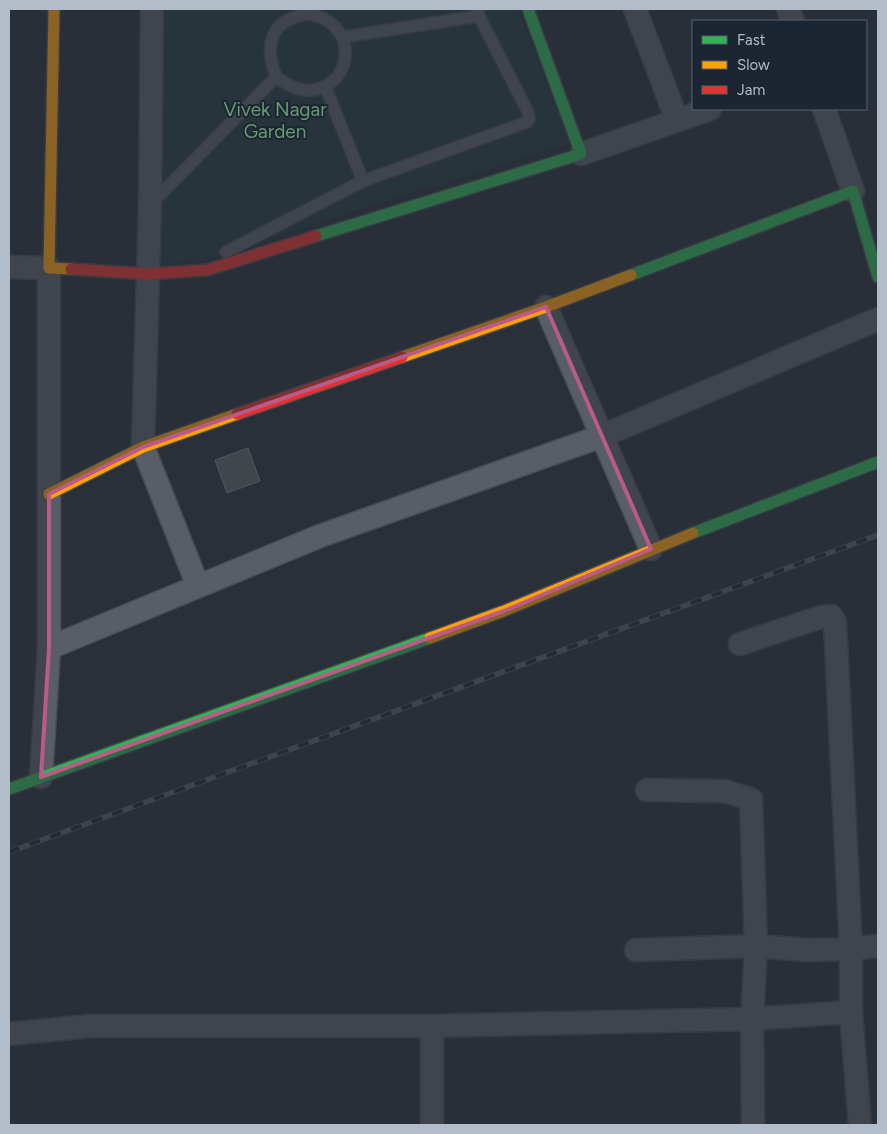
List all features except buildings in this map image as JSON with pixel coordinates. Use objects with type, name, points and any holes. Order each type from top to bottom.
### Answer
[{"type":"street","points":[[41,777],[48,648],[49,268],[54,9]]},
{"type":"street","points":[[152,9],[149,274],[144,447],[198,586]]},
{"type":"street","points":[[528,9],[581,154]]},
{"type":"street","points":[[635,9],[677,120]]},
{"type":"street","points":[[9,267],[149,274],[207,270],[581,154],[707,110]]},
{"type":"street","points":[[824,110],[853,191],[878,277]]},
{"type":"street","points":[[49,494],[144,447],[546,307],[853,191]]},
{"type":"street","points":[[546,307],[651,549]]},
{"type":"street","points":[[48,648],[320,536],[602,436],[878,319]]},
{"type":"street","points":[[9,789],[504,611],[651,549],[878,462]]},
{"type":"street","points":[[740,644],[821,617],[831,616],[835,622],[851,949],[851,1012],[860,1125]]},
{"type":"street","points":[[646,790],[724,791],[752,800],[756,946],[752,1019],[753,1125]]},
{"type":"street","points":[[636,950],[756,946],[807,950],[878,946]]},
{"type":"street","points":[[9,1034],[88,1026],[432,1026],[752,1019],[851,1012]]},
{"type":"street","points":[[432,1026],[432,1125]]},
{"type":"lane","points":[[190,272],[362,181],[527,122],[529,119],[528,112],[478,12],[343,37]]},
{"type":"lane","points":[[288,14],[309,14],[329,20],[343,37],[346,48],[341,70],[325,86],[314,90],[304,90],[276,77],[270,56],[270,45],[273,35],[288,14]]},
{"type":"lane","points":[[150,205],[276,77]]},
{"type":"lane","points":[[325,86],[362,181]]},
{"type":"highlighted area","points":[[546,307],[651,549],[504,611],[41,777],[49,648],[49,494],[143,447]]},
{"type":"green space","name":"Vivek Nagar Garden","points":[[165,9],[518,9],[569,143],[194,262],[159,264]]},
{"type":"railway","points":[[9,852],[878,535]]},
{"type":"traffic: fast","points":[[316,236],[581,154],[528,9]]},
{"type":"traffic: fast","points":[[631,275],[853,191],[878,277]]},
{"type":"traffic: fast","points":[[693,533],[878,462]]},
{"type":"traffic: fast","points":[[9,789],[430,638]]},
{"type":"traffic: slow","points":[[54,9],[49,268],[71,269]]},
{"type":"traffic: slow","points":[[402,357],[631,275]]},
{"type":"traffic: slow","points":[[49,494],[143,447],[237,414]]},
{"type":"traffic: slow","points":[[430,638],[504,611],[693,533]]},
{"type":"traffic: jam","points":[[71,269],[149,274],[207,270],[316,236]]},
{"type":"traffic: jam","points":[[237,414],[402,357]]}]
